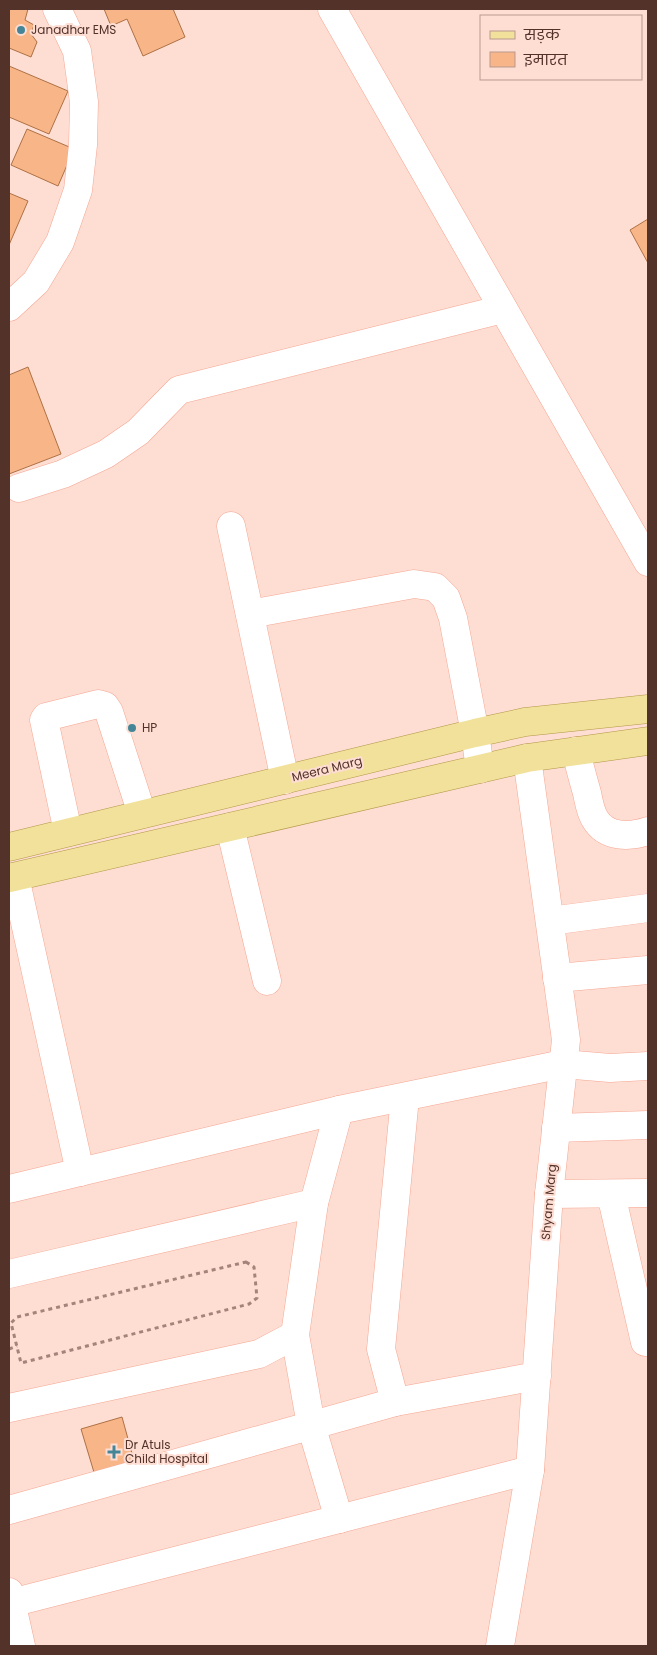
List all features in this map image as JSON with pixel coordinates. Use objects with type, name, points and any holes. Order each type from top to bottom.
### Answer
[{"type":"main road","name":"Meera Marg","points":[[9,847],[525,722],[648,709]]},
{"type":"main road","points":[[12,877],[527,758],[648,741]]},
{"type":"street","points":[[9,307],[36,282],[60,242],[78,190],[83,145],[84,102],[77,51],[57,9]]},
{"type":"street","points":[[332,9],[648,562]]},
{"type":"street","points":[[19,488],[62,474],[106,454],[138,432],[179,390],[504,308]]},
{"type":"street","points":[[231,526],[285,780]]},
{"type":"street","points":[[250,614],[414,584],[435,587],[446,598],[453,618],[480,769]]},
{"type":"street","points":[[68,832],[44,720],[98,704],[105,706],[109,712],[142,814]]},
{"type":"street","points":[[576,751],[592,812],[599,824],[610,832],[618,834],[628,835],[648,831]]},
{"type":"street","name":"Shyam Marg","points":[[500,1646],[530,1470],[538,1376],[549,1194],[566,1040],[527,758]]},
{"type":"street","points":[[230,827],[267,981]]},
{"type":"street","points":[[12,877],[80,1172]]},
{"type":"street","points":[[550,921],[648,908]]},
{"type":"street","points":[[557,978],[648,970]]},
{"type":"street","points":[[9,1189],[339,1110],[563,1064],[610,1068],[648,1066]]},
{"type":"street","points":[[396,1402],[381,1349],[405,1097]]},
{"type":"street","points":[[339,1110],[314,1203],[295,1335],[311,1426],[339,1519]]},
{"type":"street","points":[[556,1128],[648,1125]]},
{"type":"street","points":[[549,1194],[648,1193]]},
{"type":"street","points":[[612,1194],[645,1342]]},
{"type":"street","points":[[9,1274],[314,1203]]},
{"type":"street","points":[[9,1408],[259,1354],[295,1335]]},
{"type":"street","points":[[9,1510],[396,1402],[538,1376]]},
{"type":"street","points":[[21,1646],[10,1597],[339,1519],[530,1470]]},
{"type":"path","points":[[246,1262],[254,1267],[257,1298],[249,1304],[22,1364],[17,1346],[11,1323],[17,1317],[246,1262]]},
{"type":"path","points":[[9,1349],[17,1346]]},
{"type":"building","name":"Janadhar EMS","points":[[9,9],[28,9],[25,20],[34,25],[31,34],[37,42],[31,57],[9,48]]},
{"type":"building","points":[[104,9],[173,9],[185,37],[143,56],[127,19],[111,26]]},
{"type":"building","points":[[9,66],[68,91],[49,134],[9,117]]},
{"type":"building","points":[[27,129],[74,149],[58,186],[11,165]]},
{"type":"building","points":[[9,193],[28,201],[9,245]]},
{"type":"building","points":[[648,219],[648,263],[630,230]]},
{"type":"building","points":[[28,367],[61,454],[9,474],[9,375]]},
{"type":"building","points":[[122,1417],[136,1468],[96,1479],[81,1429]]},
{"type":"place","name":"Janadhar EMS","points":[[21,30]]},
{"type":"place","name":"HP","points":[[132,728]]},
{"type":"place","name":"Dr Atuls Child Hospital","points":[[114,1452]]}]
